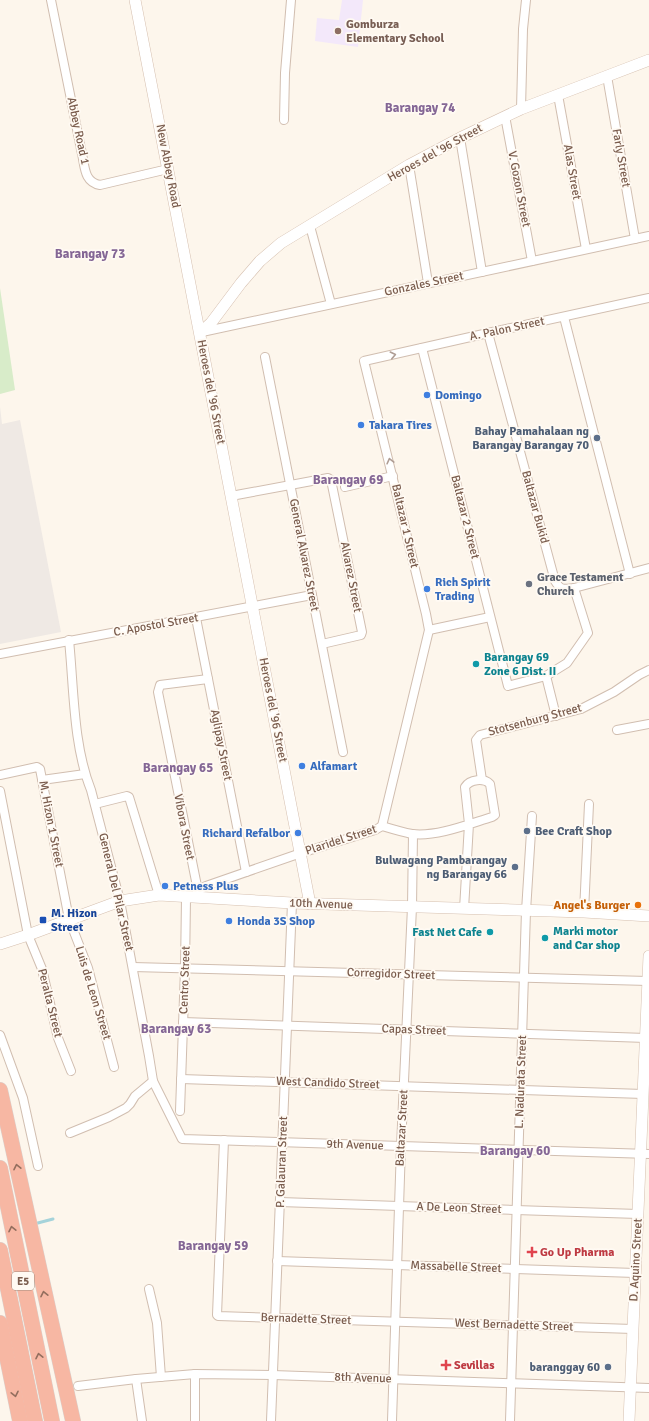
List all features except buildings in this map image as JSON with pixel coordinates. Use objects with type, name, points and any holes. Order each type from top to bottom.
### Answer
[{"type":"highway","points":[[0,1090],[73,1421]]},
{"type":"highway","name":"E5","points":[[0,1168],[52,1421]]},
{"type":"highway","name":"E5","points":[[0,1250],[30,1397],[33,1421]]},
{"type":"highway","points":[[0,1323],[20,1421]]},
{"type":"street","name":"Abbey Road 1","points":[[51,0],[87,177],[90,181],[100,185],[168,169]]},
{"type":"street","name":"New Abbey Road","points":[[135,0],[200,333]]},
{"type":"street","points":[[284,120],[286,59],[291,0]]},
{"type":"street","points":[[521,109],[523,29],[526,0]]},
{"type":"street","name":"Heroes del '96 Street","points":[[310,904],[200,333],[211,323],[241,283],[260,261],[281,243],[409,166],[460,138],[521,109],[649,60]]},
{"type":"street","name":"Farly Street","points":[[606,76],[635,239]]},
{"type":"street","name":"Alas Street","points":[[558,95],[586,250]]},
{"type":"street","name":"V. Gozon Street","points":[[505,116],[532,261]]},
{"type":"street","points":[[460,138],[482,272]]},
{"type":"street","points":[[409,166],[428,283]]},
{"type":"street","points":[[310,226],[331,304]]},
{"type":"street","name":"Gonzales Street","points":[[200,333],[649,236]]},
{"type":"street","name":"A. Palon Street","points":[[364,361],[649,298]]},
{"type":"street","points":[[564,317],[630,574]]},
{"type":"street","name":"Baltazar Bukid","points":[[488,333],[555,581],[559,587],[563,589],[574,588]]},
{"type":"street","name":"Baltazar 2 Street","points":[[422,348],[508,686],[546,676]]},
{"type":"street","name":"General Alvarez Street","points":[[265,357],[343,752]]},
{"type":"street","name":"Baltazar 1 Street","points":[[364,361],[428,626],[382,826]]},
{"type":"street","points":[[345,487],[393,476]]},
{"type":"street","name":"Alvarez Street","points":[[290,486],[330,479],[337,505],[362,632],[361,635],[322,644]]},
{"type":"street","points":[[232,496],[290,486]]},
{"type":"street","points":[[556,716],[546,676],[567,663],[588,633],[574,588],[649,568]]},
{"type":"street","name":"C. Apostol Street","points":[[0,654],[312,595]]},
{"type":"street","points":[[428,626],[490,617]]},
{"type":"street","name":"Aglipay Street","points":[[196,618],[246,872]]},
{"type":"street","name":"General Del Pilar Street","points":[[69,640],[77,732],[85,774],[95,804],[120,901],[153,1081],[182,1139]]},
{"type":"street","name":"Stotsenburg Street","points":[[482,780],[476,740],[480,735],[581,709],[601,699],[649,670]]},
{"type":"street","name":"Vibora Street","points":[[198,895],[158,692],[160,685],[208,679]]},
{"type":"street","points":[[617,730],[649,724]]},
{"type":"street","name":"M. Hizon 1 Street","points":[[0,775],[39,768],[69,919]]},
{"type":"street","points":[[42,780],[85,774]]},
{"type":"street","points":[[464,909],[469,824],[465,787],[469,782],[482,780]]},
{"type":"street","name":"Plaridel Street","points":[[198,895],[206,886],[301,853],[375,830],[382,826],[413,834],[432,833],[492,817],[495,815],[490,784],[482,780]]},
{"type":"street","name":"Peralta Street","points":[[0,791],[28,935],[42,969],[56,1031],[70,1071]]},
{"type":"street","points":[[95,804],[127,796],[129,798],[159,896]]},
{"type":"street","points":[[584,912],[589,804]]},
{"type":"street","name":"L. Nadurata Street","points":[[510,1421],[526,911],[532,816]]},
{"type":"street","name":"Baltazar Street","points":[[392,1421],[401,1146],[412,907],[413,834]]},
{"type":"street","name":"10th Avenue","points":[[0,944],[120,901],[159,896],[186,898],[198,895],[310,904],[584,912],[649,916]]},
{"type":"street","name":"Centro Street","points":[[180,1111],[180,1079],[186,969],[186,898]]},
{"type":"street","name":"P. Galauran Street","points":[[271,1421],[292,903]]},
{"type":"street","name":"Luis de Leon Street","points":[[69,919],[88,968],[114,1067]]},
{"type":"street","name":"D. Aquino Street","points":[[629,1421],[638,1214],[645,1154],[643,1094],[649,956]]},
{"type":"street","name":"Corregidor Street","points":[[133,967],[648,981]]},
{"type":"street","name":"Capas Street","points":[[183,1022],[646,1038]]},
{"type":"street","points":[[0,1035],[23,1098],[38,1166]]},
{"type":"street","name":"West Candido Street","points":[[180,1079],[643,1094]]},
{"type":"street","points":[[70,1133],[109,1117],[126,1108],[135,1096],[153,1081]]},
{"type":"street","name":"9th Avenue","points":[[182,1139],[645,1154]]},
{"type":"street","name":"Bernadette Street","points":[[224,1140],[217,1315],[396,1322]]},
{"type":"street","name":"A De Leon Street","points":[[280,1202],[638,1214]]},
{"type":"street","name":"Massabelle Street","points":[[277,1261],[635,1273]]},
{"type":"street","points":[[149,1290],[157,1323],[161,1377]]},
{"type":"street","name":"West Bernadette Street","points":[[396,1322],[633,1329]]},
{"type":"street","points":[[194,1374],[195,1421]]},
{"type":"street","name":"8th Avenue","points":[[78,1386],[194,1374],[273,1375],[649,1388]]},
{"type":"street","points":[[136,1379],[142,1421]]},
{"type":"shaded area","name":"Gomburza Elementary School","points":[[342,0],[363,0],[358,47],[315,41],[317,18],[339,20]]},
{"type":"shaded area","points":[[0,407],[2,424],[20,420],[61,632],[0,644]]},
{"type":"green space","points":[[0,288],[15,390],[0,394]]},
{"type":"waterway","points":[[34,1224],[53,1219]]},
{"type":"place","name":"Gomburza Elementary School","points":[[338,31]]},
{"type":"place","name":"Domingo","points":[[427,395]]},
{"type":"place","name":"Takara Tires","points":[[361,425]]},
{"type":"place","name":"Bahay Pamahalaan ng Barangay Barangay 70","points":[[597,438]]},
{"type":"place","name":"Grace Testament Church","points":[[529,584]]},
{"type":"place","name":"Rich Spirit Trading","points":[[427,589]]},
{"type":"place","name":"Barangay 69 Zone 6 Dist. II","points":[[476,664]]},
{"type":"place","name":"Alfamart","points":[[302,766]]},
{"type":"place","name":"Bee Craft Shop","points":[[527,831]]},
{"type":"place","name":"Richard Refalbor","points":[[298,833]]},
{"type":"place","name":"Bulwagang Pambarangay ng Barangay 66","points":[[515,867]]},
{"type":"place","name":"Petness Plus","points":[[165,886]]},
{"type":"place","name":"Angel's Burger","points":[[638,905]]},
{"type":"place","name":"M. Hizon Street","points":[[43,920]]},
{"type":"place","name":"Honda 3S Shop","points":[[229,921]]},
{"type":"place","name":"Fast Net Cafe","points":[[490,932]]},
{"type":"place","name":"Marki motor and Car shop","points":[[545,938]]},
{"type":"place","name":"Go Up Pharma","points":[[532,1252]]},
{"type":"place","name":"Sevillas","points":[[446,1365]]},
{"type":"place","name":"baranggay 60","points":[[608,1367]]},
{"type":"district","name":"Barangay 74","points":[[420,108]]},
{"type":"district","name":"Barangay 73","points":[[90,254]]},
{"type":"district","name":"Barangay 69","points":[[348,480]]},
{"type":"district","name":"Barangay 65","points":[[178,768]]},
{"type":"district","name":"Barangay 63","points":[[176,1029]]},
{"type":"district","name":"Barangay 60","points":[[515,1151]]},
{"type":"district","name":"Barangay 59","points":[[213,1246]]}]
